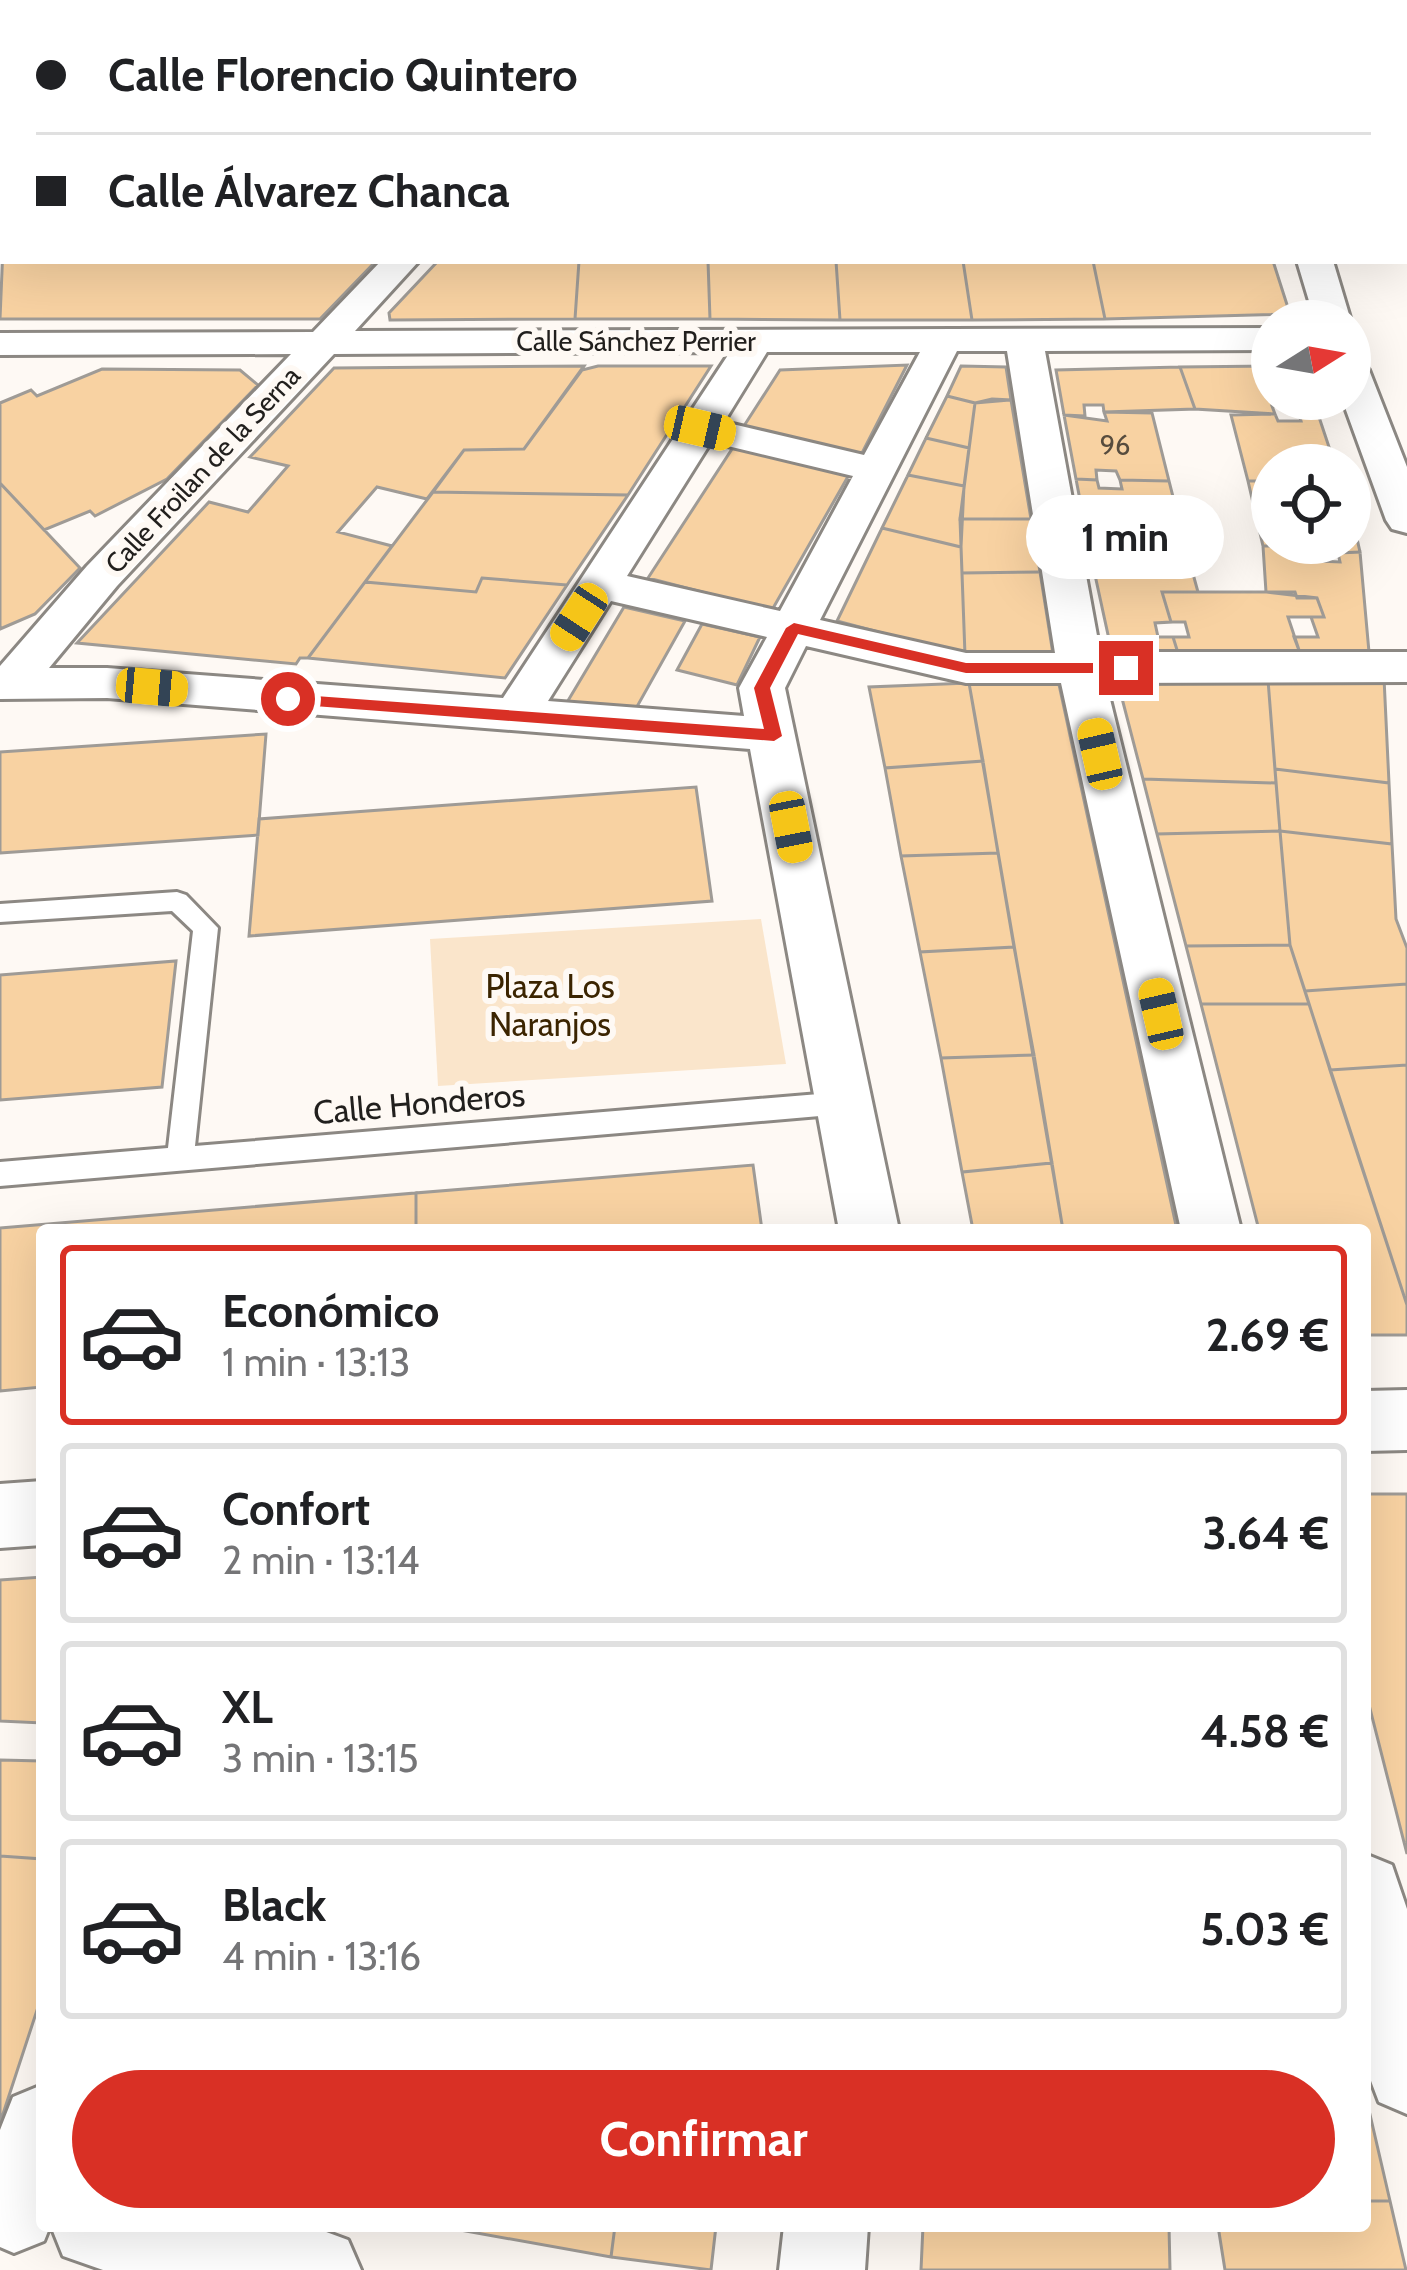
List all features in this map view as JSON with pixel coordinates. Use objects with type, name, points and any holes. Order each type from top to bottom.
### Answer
[{"type":"street","name":"Calle Froilan de la Serna","points":[[5,683],[397,264]]},
{"type":"street","points":[[1316,264],[1327,300]]},
{"type":"street","name":"Calle Sánchez Perrier","points":[[0,344],[1251,339]]},
{"type":"street","points":[[1024,340],[1080,668],[1210,1224]]},
{"type":"street","points":[[867,1224],[762,688],[944,341]]},
{"type":"street","points":[[514,718],[755,342]]},
{"type":"street","points":[[1369,420],[1407,520]]},
{"type":"street","points":[[700,428],[877,470]]},
{"type":"street","points":[[600,584],[966,668],[1407,667]]},
{"type":"street","points":[[5,683],[107,683],[774,736]]},
{"type":"street","points":[[1371,1421],[1407,1420]]},
{"type":"street","points":[[0,1516],[36,1513]]},
{"type":"street","points":[[1371,1918],[1407,2074]]},
{"type":"street","points":[[124,2232],[318,2270]]},
{"type":"street","points":[[822,2270],[825,2232]]},
{"type":"lane","points":[[0,913],[177,901],[206,928],[180,1159]]},
{"type":"lane","name":"Calle Honderos","points":[[0,1174],[843,1103]]},
{"type":"green space","name":"Plaza Los Naranjos","points":[[761,919],[786,1064],[438,1086],[430,939]]},
{"type":"building","points":[[2,264],[373,264],[320,319],[0,319]]},
{"type":"building","points":[[435,264],[579,264],[575,319],[390,320],[389,313]]},
{"type":"building","points":[[579,264],[708,264],[710,319],[575,319]]},
{"type":"building","points":[[579,264],[708,264],[710,319],[575,319]]},
{"type":"building","points":[[708,264],[836,264],[840,320],[710,319]]},
{"type":"building","points":[[708,264],[836,264],[840,320],[710,319]]},
{"type":"building","points":[[836,264],[963,264],[972,320],[840,320]]},
{"type":"building","points":[[963,264],[1094,264],[1105,319],[972,320]]},
{"type":"building","points":[[1094,264],[1274,264],[1286,300],[1251,300],[1251,315],[1105,319]]},
{"type":"building","points":[[907,365],[860,457],[742,429],[780,370]]},
{"type":"building","points":[[584,366],[524,449],[464,450],[427,499],[377,487],[338,532],[392,546],[308,658],[296,664],[77,643],[209,502],[248,512],[288,466],[250,457],[334,368]]},
{"type":"building","points":[[711,366],[628,495],[433,492],[464,450],[524,449],[582,370]]},
{"type":"building","points":[[961,366],[1006,367],[1011,400],[975,403],[947,396]]},
{"type":"building","points":[[1251,366],[1251,412],[1195,409],[1180,367]]},
{"type":"building","points":[[1180,367],[1195,409],[1104,412],[1103,405],[1084,405],[1085,416],[1064,415],[1056,370]]},
{"type":"building","points":[[102,369],[240,370],[258,385],[167,479],[95,516],[90,511],[44,530],[0,483],[0,403],[31,390],[37,396]]},
{"type":"building","points":[[947,396],[975,403],[969,448],[926,438]]},
{"type":"building","points":[[1011,400],[1031,519],[960,519],[975,403]]},
{"type":"building","points":[[1104,412],[1152,413],[1169,481],[1120,480],[1116,471],[1096,470],[1097,480],[1076,479],[1064,415],[1107,421]]},
{"type":"building","points":[[1231,415],[1251,415],[1251,420],[1320,420],[1328,444],[1251,444],[1248,481]]},
{"type":"building","points":[[926,438],[969,448],[964,486],[908,475]]},
{"type":"building","points":[[734,446],[850,473],[772,610],[648,578]]},
{"type":"building","points":[[908,475],[964,486],[961,547],[882,528]]},
{"type":"building","points":[[1076,479],[1097,480],[1099,488],[1122,489],[1120,480],[1169,481],[1187,552],[1090,552]]},
{"type":"building","points":[[0,483],[80,568],[35,614],[0,629]]},
{"type":"building","points":[[433,492],[628,495],[567,585],[482,578],[476,592],[365,582]]},
{"type":"building","points":[[960,519],[1031,519],[1040,572],[962,573]]},
{"type":"building","points":[[882,528],[961,547],[965,655],[837,621]]},
{"type":"building","points":[[1090,552],[1187,552],[1198,592],[1162,592],[1171,622],[1155,623],[1158,637],[1173,637],[1178,653],[1112,653]]},
{"type":"building","points":[[1264,564],[1361,564],[1369,652],[1300,653],[1294,637],[1318,637],[1311,617],[1324,617],[1317,598],[1266,592]]},
{"type":"building","points":[[1040,572],[1053,654],[965,655],[962,573]]},
{"type":"building","points":[[482,578],[567,585],[505,678],[308,658],[365,582],[476,592]]},
{"type":"building","points":[[1162,592],[1295,592],[1297,598],[1317,598],[1324,617],[1288,617],[1300,653],[1178,653],[1173,637],[1189,637],[1185,622],[1171,622]]},
{"type":"building","points":[[624,607],[685,621],[634,712],[566,704]]},
{"type":"building","points":[[702,624],[760,637],[737,685],[677,670]]},
{"type":"building","points":[[1384,678],[1389,783],[1275,769],[1268,680]]},
{"type":"building","points":[[1058,680],[1176,1224],[1062,1224],[969,683]]},
{"type":"building","points":[[1268,680],[1276,783],[1143,779],[1118,683]]},
{"type":"building","points":[[969,683],[983,761],[885,768],[869,687]]},
{"type":"building","points":[[266,734],[258,835],[0,853],[0,752]]},
{"type":"building","points":[[983,761],[998,853],[901,856],[885,768]]},
{"type":"building","points":[[1275,769],[1389,783],[1392,844],[1280,831]]},
{"type":"building","points":[[1143,779],[1276,783],[1280,831],[1157,834]]},
{"type":"building","points":[[696,787],[712,901],[249,936],[259,819]]},
{"type":"building","points":[[1280,831],[1290,945],[1186,946],[1157,834]]},
{"type":"building","points":[[1280,831],[1392,844],[1396,919],[1407,948],[1407,984],[1305,991],[1290,945]]},
{"type":"building","points":[[998,853],[1014,947],[920,952],[901,856]]},
{"type":"building","points":[[1290,945],[1309,1004],[1201,1004],[1186,946]]},
{"type":"building","points":[[1014,947],[1034,1055],[941,1058],[920,952]]},
{"type":"building","points":[[176,961],[162,1087],[0,1100],[0,975]]},
{"type":"building","points":[[1407,984],[1407,1065],[1330,1070],[1305,991]]},
{"type":"building","points":[[1201,1004],[1309,1004],[1407,1305],[1407,1335],[1371,1335],[1371,1224],[1257,1224]]},
{"type":"building","points":[[1034,1055],[1052,1163],[962,1172],[941,1058]]},
{"type":"building","points":[[1407,1065],[1407,1305],[1330,1070]]},
{"type":"building","points":[[1052,1163],[1062,1224],[972,1224],[962,1172]]},
{"type":"building","points":[[753,1165],[761,1224],[416,1224],[416,1193]]},
{"type":"building","points":[[416,1193],[416,1224],[48,1224]]},
{"type":"building","points":[[36,1225],[36,1388],[0,1391],[0,1228]]},
{"type":"building","points":[[1371,1494],[1407,1494],[1407,1854],[1371,1713]]},
{"type":"building","points":[[36,1577],[36,1723],[0,1721],[0,1580]]},
{"type":"building","points":[[0,1760],[36,1761],[36,1859],[0,1856]]},
{"type":"building","points":[[0,1856],[36,1859],[36,2013],[0,2123]]},
{"type":"building","points":[[1371,2119],[1390,2201],[1371,2201]]},
{"type":"building","points":[[1371,2201],[1390,2201],[1406,2270],[1225,2270],[1219,2232],[1371,2232]]},
{"type":"building","points":[[471,2232],[614,2232],[611,2257]]},
{"type":"building","points":[[614,2232],[715,2232],[711,2270],[611,2257]]},
{"type":"building","points":[[923,2232],[1169,2232],[1170,2270],[921,2270]]},
{"type":"route","points":[[288,699],[774,736],[762,688],[794,628],[966,668],[1126,668]]}]
